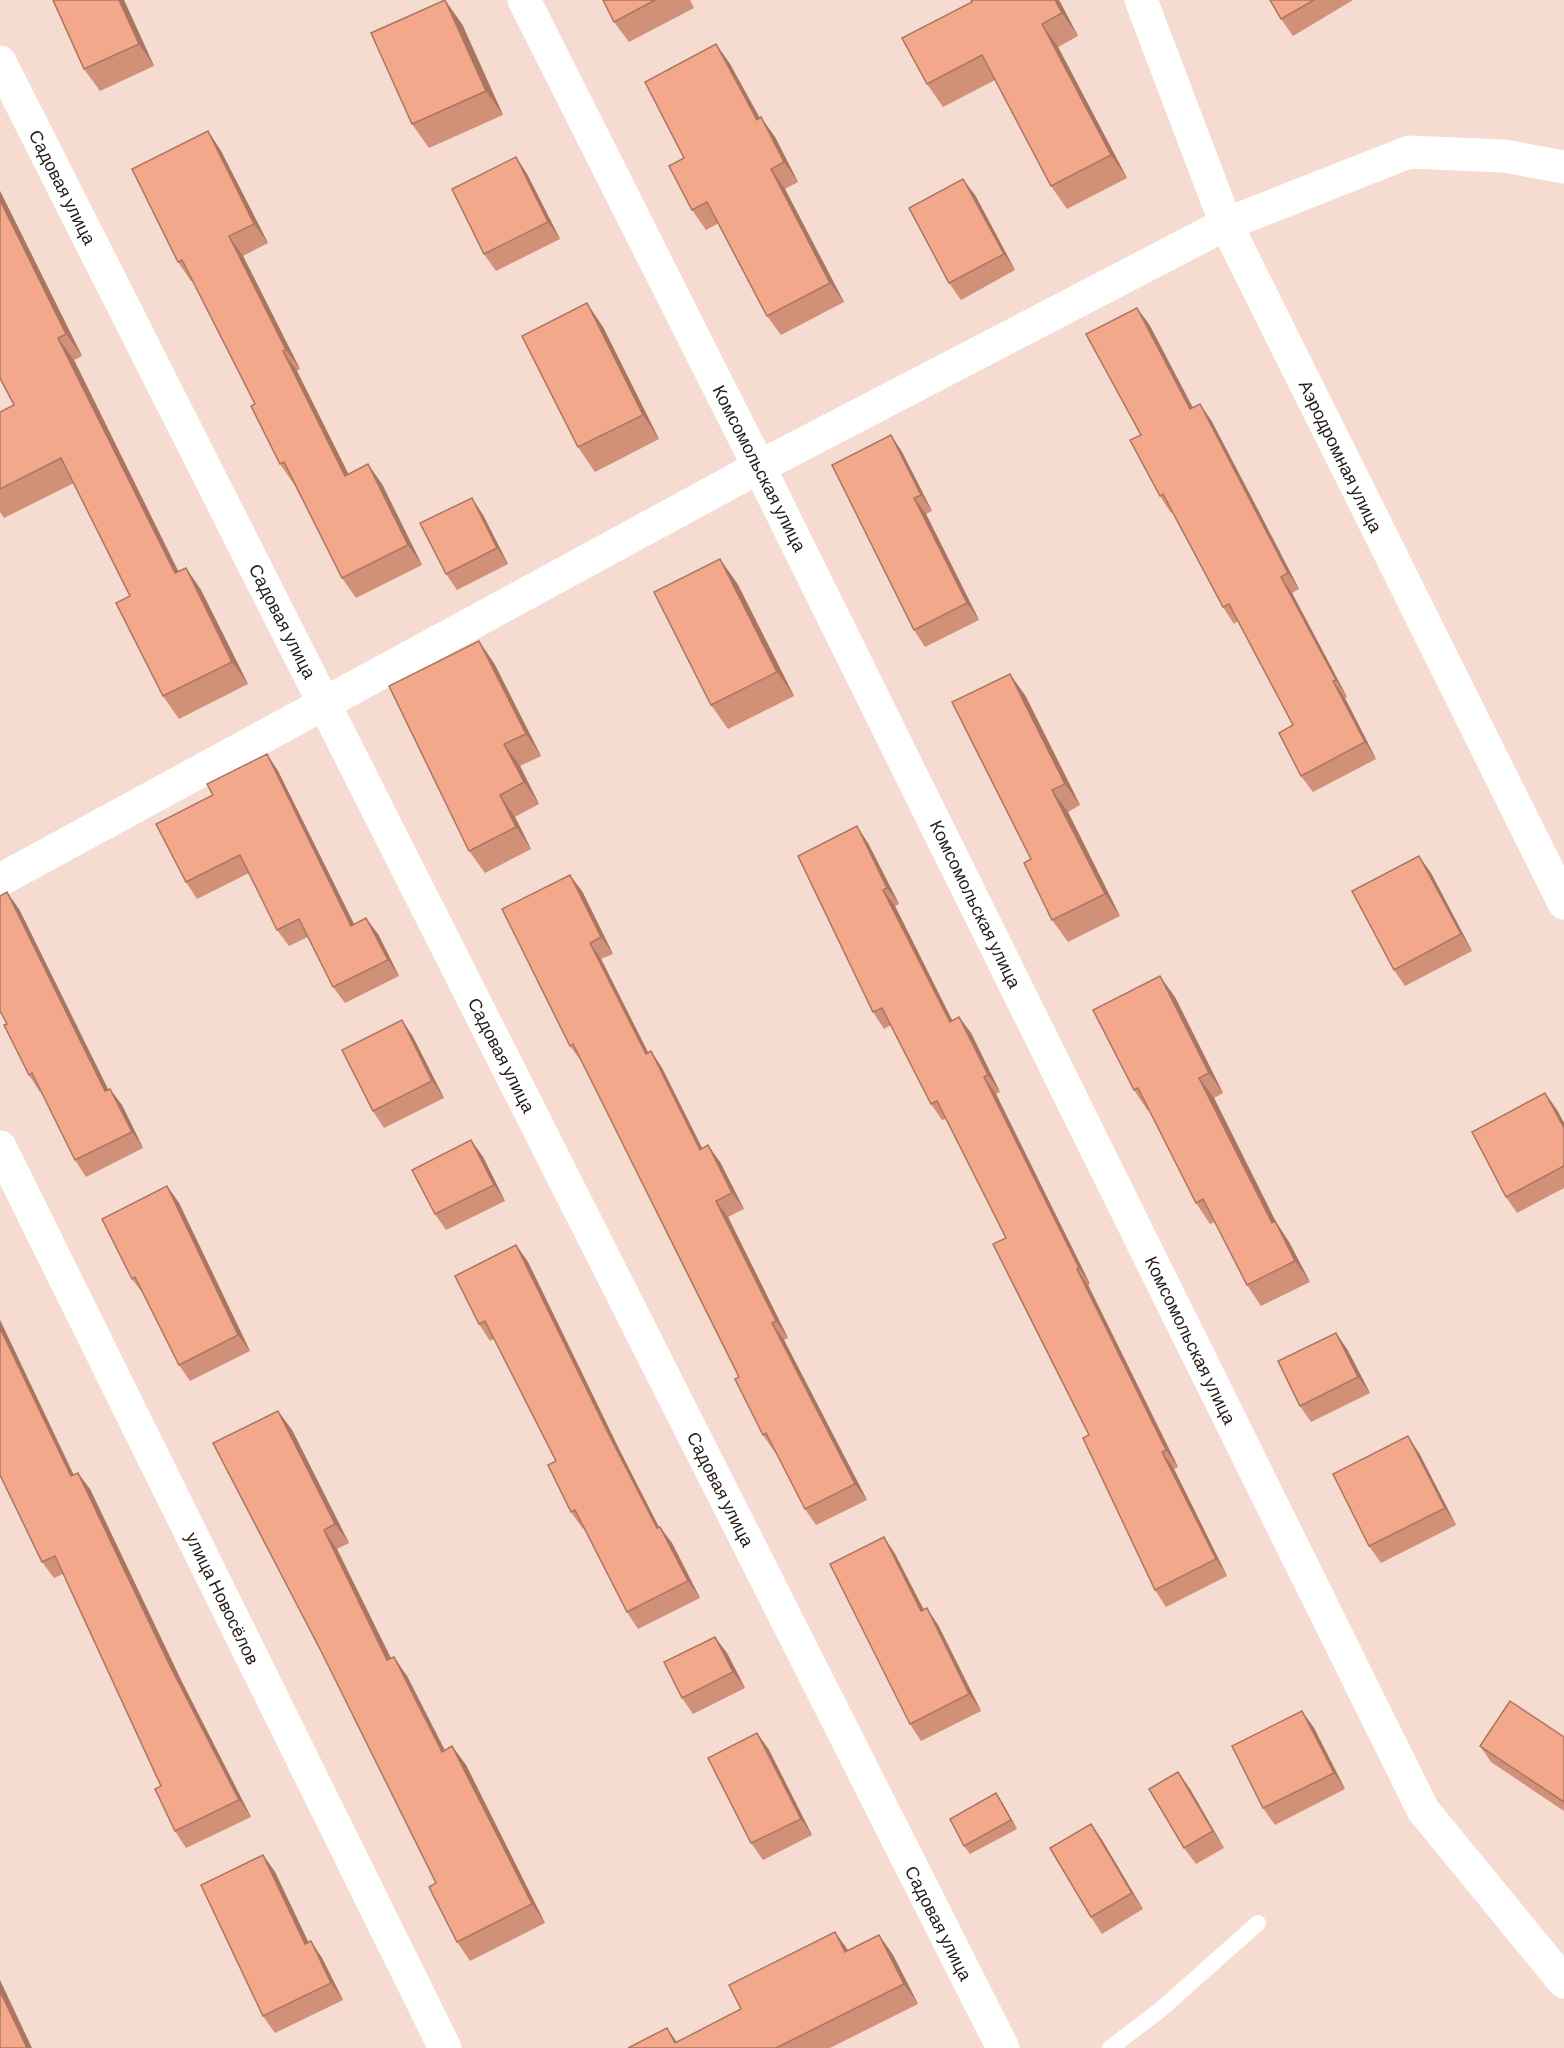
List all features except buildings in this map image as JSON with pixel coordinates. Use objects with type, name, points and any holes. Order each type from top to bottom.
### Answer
[{"type":"street","name":"Комсомольская улица","points":[[524,0],[759,467],[1424,1810],[1564,1982]]},
{"type":"street","name":"Аэродромная улица","points":[[1141,0],[1226,224],[1564,903]]},
{"type":"street","name":"Садовая улица","points":[[0,62],[1003,2048]]},
{"type":"street","points":[[0,880],[759,467],[1226,224],[1409,152],[1504,156],[1564,167]]},
{"type":"street","name":"улица Новосёлов","points":[[0,1147],[445,2048]]},
{"type":"lane","points":[[1110,2048],[1159,2011],[1258,1923]]}]
